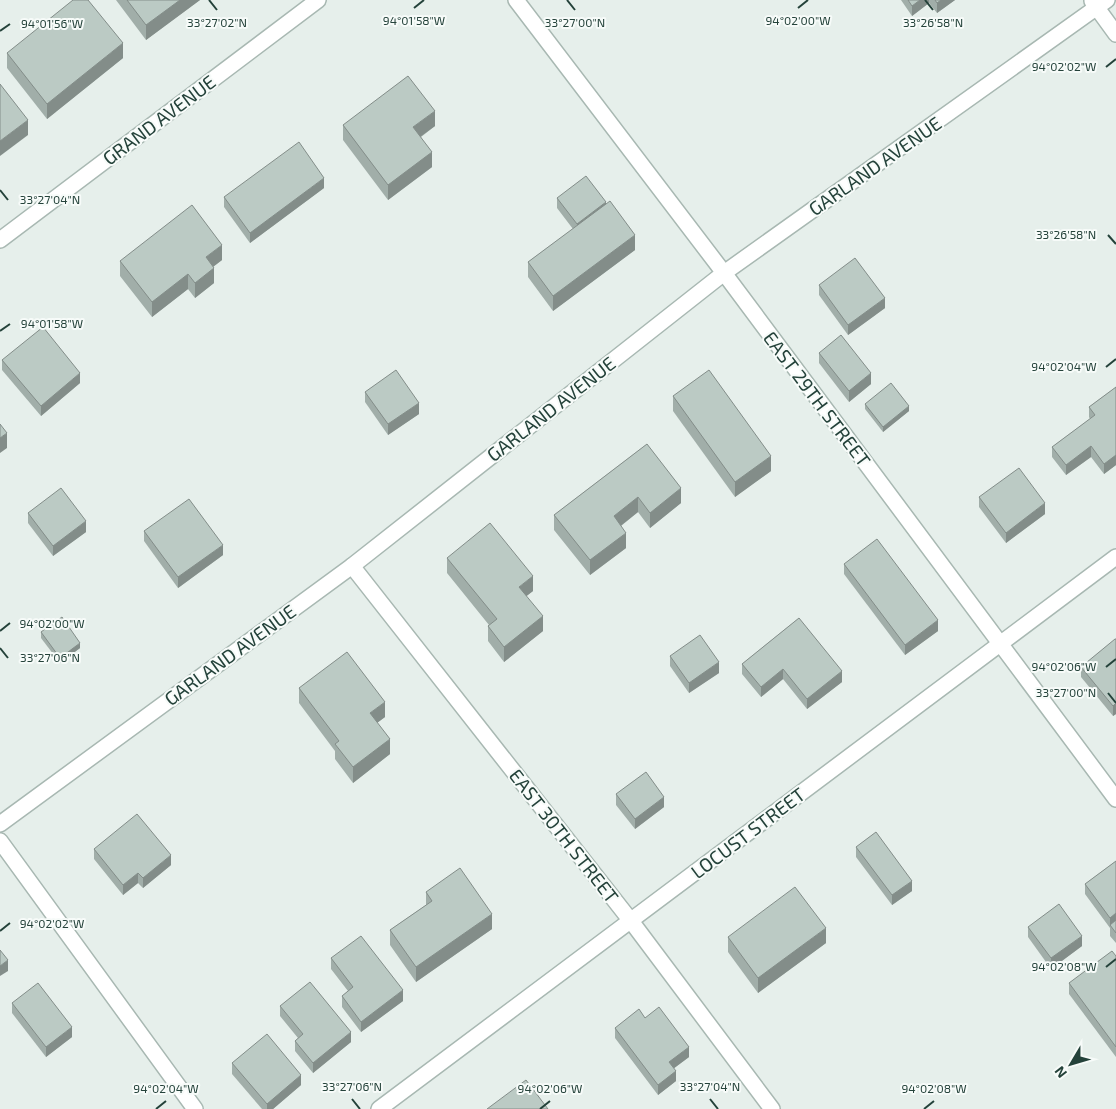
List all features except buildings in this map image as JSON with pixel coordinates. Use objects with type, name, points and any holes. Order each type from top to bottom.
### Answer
[{"type":"street","name":"GRAND AVENUE","points":[[0,240],[318,0]]},
{"type":"street","name":"EAST 29TH STREET","points":[[516,0],[724,273],[999,645],[1116,799]]},
{"type":"street","name":"GARLAND AVENUE","points":[[0,824],[352,566],[724,273],[1098,2]]},
{"type":"street","points":[[1098,2],[1116,34]]},
{"type":"street","name":"LOCUST STREET","points":[[379,1109],[1116,557]]},
{"type":"street","name":"EAST 30TH STREET","points":[[352,566],[631,921],[772,1109]]},
{"type":"street","points":[[0,841],[195,1109]]}]
